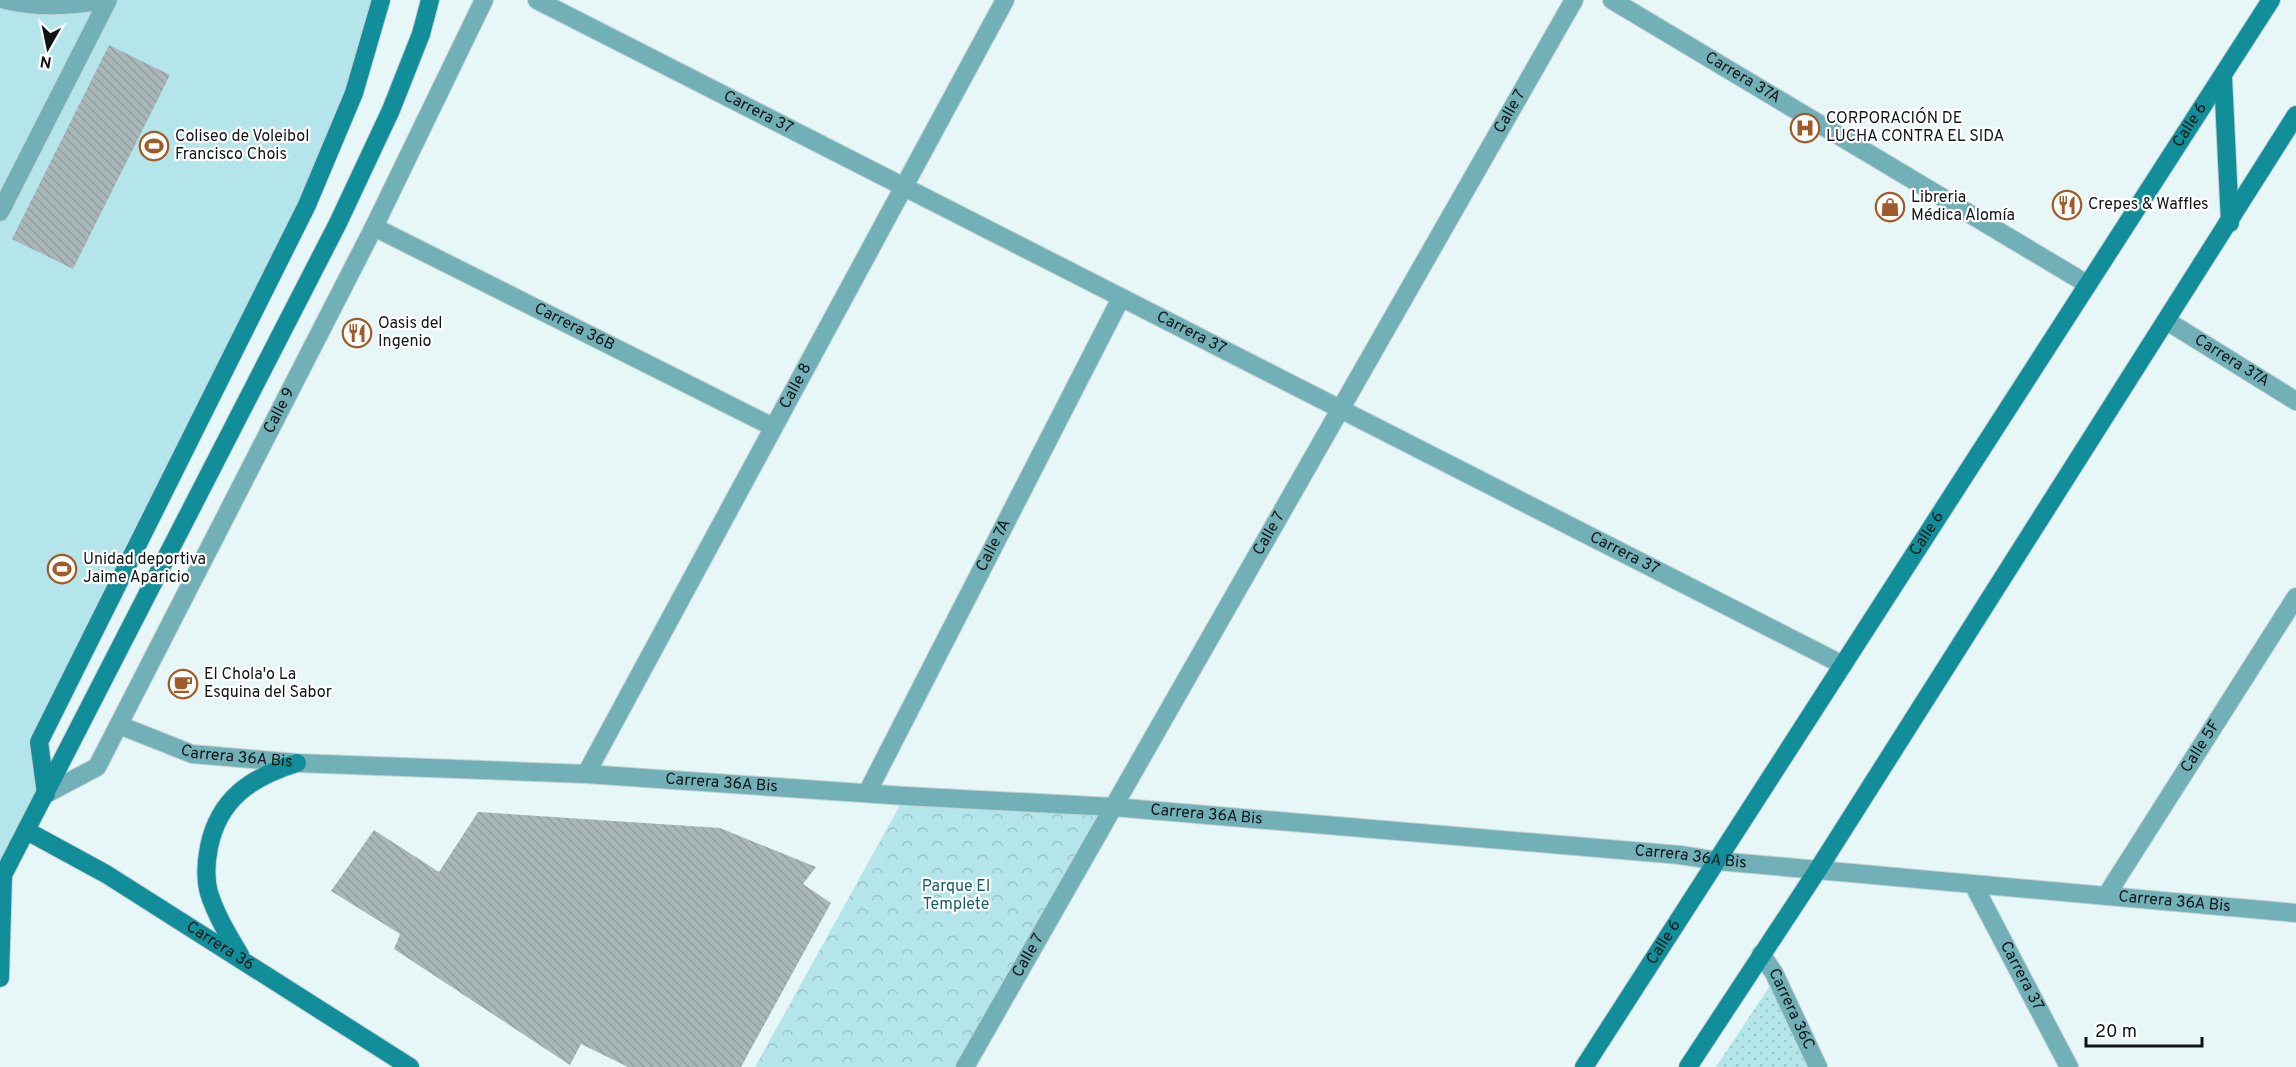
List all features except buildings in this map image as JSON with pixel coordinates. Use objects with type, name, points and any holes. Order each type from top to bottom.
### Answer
[{"type":"main road","points":[[46,794],[39,742],[307,205],[354,93],[381,0]]},
{"type":"main road","points":[[0,978],[1,878],[338,223],[391,110],[421,34],[430,0]]},
{"type":"main road","name":"Calle 6","points":[[1584,1067],[2271,0]]},
{"type":"main road","points":[[2223,77],[2230,223]]},
{"type":"main road","points":[[1688,1067],[1817,871],[2230,223],[2296,115]]},
{"type":"main road","points":[[242,959],[222,925],[209,892],[206,863],[212,834],[225,808],[244,787],[269,772],[297,763]]},
{"type":"main road","name":"Carrera 36","points":[[27,831],[106,874],[410,1067]]},
{"type":"street","points":[[5,0],[74,6],[107,0]]},
{"type":"street","points":[[0,212],[107,0]]},
{"type":"street","name":"Calle 9","points":[[46,794],[97,767],[374,227],[484,0]]},
{"type":"street","name":"Carrera 37","points":[[537,0],[1843,665]]},
{"type":"street","name":"Calle 8","points":[[586,774],[1005,0]]},
{"type":"street","name":"Calle 7","points":[[965,1067],[1574,0]]},
{"type":"street","name":"Carrera 37A","points":[[1612,0],[2087,284]]},
{"type":"street","name":"Carrera 36B","points":[[374,227],[773,427]]},
{"type":"street","name":"Calle 7A","points":[[867,793],[1121,298]]},
{"type":"street","name":"Carrera 37A","points":[[2167,321],[2296,402]]},
{"type":"street","name":"Calle 5F","points":[[2106,896],[2296,597]]},
{"type":"street","name":"Carrera 36A Bis","points":[[119,725],[192,754],[297,763],[586,774],[1113,807],[1680,855],[1817,871],[2296,913]]},
{"type":"street","name":"Carrera 37","points":[[1973,884],[2069,1067]]},
{"type":"street","name":"Carrera 36C","points":[[1761,954],[1774,972],[1818,1067]]},
{"type":"green space","name":"Unidad deportiva Jaime Aparicio","points":[[0,0],[381,0],[354,93],[39,742],[46,794],[0,878]]},
{"type":"green space","name":"Parque El Templete","points":[[905,796],[1113,807],[965,1067],[755,1067]]},
{"type":"green space","points":[[1773,981],[1811,1067],[1716,1067]]},
{"type":"place","name":"CORPORACIÓN DE LUCHA CONTRA EL SIDA","points":[[1805,128]]},
{"type":"place","name":"Coliseo de Voleibol Francisco Chois","points":[[154,146]]},
{"type":"place","name":"Crepes & Waffles","points":[[2067,205]]},
{"type":"place","name":"Libreria Médica Alomía","points":[[1890,207]]},
{"type":"place","name":"Oasis del Ingenio","points":[[357,333]]},
{"type":"place","name":"Unidad deportiva Jaime Aparicio","points":[[62,569]]},
{"type":"place","name":"El Chola'o La Esquina del Sabor","points":[[183,684]]}]
